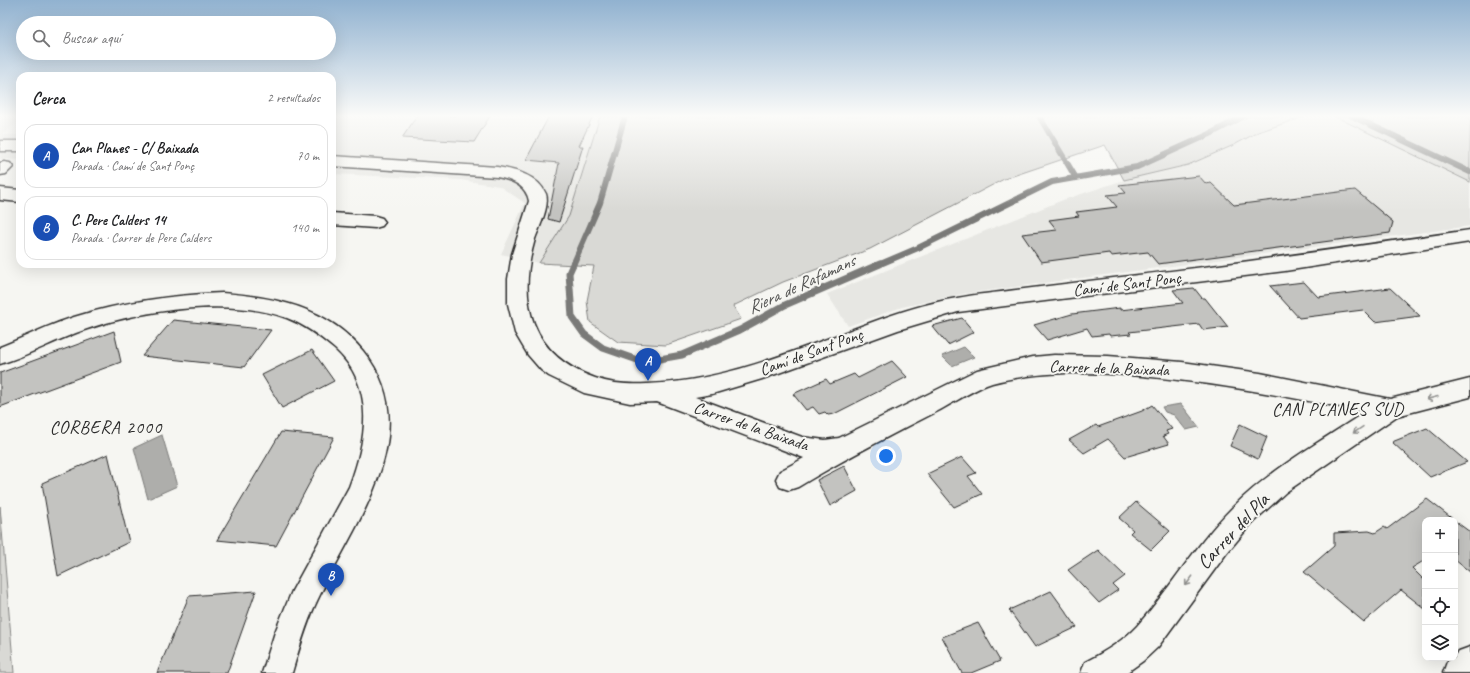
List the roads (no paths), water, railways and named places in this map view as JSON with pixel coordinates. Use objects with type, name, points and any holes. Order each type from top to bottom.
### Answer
[{"type":"street","name":"Camí de Sant Ponç","points":[[336,161],[485,171],[508,174],[526,182],[536,191],[538,201],[521,256],[518,282],[522,323],[531,343],[543,359],[574,381],[610,392],[660,393],[710,386],[742,378],[868,332],[928,312],[958,305],[1285,264],[1470,236]]},
{"type":"street","points":[[0,194],[16,196]]},
{"type":"street","points":[[336,219],[376,222]]},
{"type":"street","points":[[0,356],[63,330],[97,319],[127,311],[186,301],[224,301],[269,306],[285,310],[316,322],[340,338],[364,368],[370,382],[377,428],[374,450],[368,472],[359,494],[300,607],[292,626],[277,673]]},
{"type":"street","name":"Carrer de la Baixada","points":[[789,479],[843,448],[985,376],[1033,366],[1054,364],[1108,365],[1182,371],[1260,382],[1390,408]]},
{"type":"street","points":[[1390,408],[1470,388]]},
{"type":"street","name":"Carrer de la Baixada","points":[[660,393],[801,447],[825,450],[843,448]]},
{"type":"street","name":"Carrer del Pla","points":[[1096,673],[1110,666],[1127,654],[1147,637],[1216,545],[1242,516],[1277,484],[1390,408]]},
{"type":"street","points":[[1458,673],[1470,662]]},
{"type":"waterway","name":"Riera de Rafamans","points":[[573,265],[600,203],[616,147]]},
{"type":"waterway","points":[[1058,147],[1076,178]]},
{"type":"waterway","name":"Riera de Rafamans","points":[[1076,178],[1137,167],[1180,147]]},
{"type":"waterway","name":"Riera de Rafamans","points":[[1418,147],[1470,172]]},
{"type":"waterway","name":"Riera de Rafamans","points":[[878,265],[918,248],[1052,182],[1076,178]]},
{"type":"waterway","name":"Riera de Rafamans","points":[[573,264],[569,273],[572,317],[584,334],[603,348],[643,362],[682,355],[740,330],[785,305],[880,264]]},
{"type":"place","name":"Can Planes - C/ Baixada","points":[[648,381]]},
{"type":"place","name":"C. Pere Calders 14","points":[[331,596]]},
{"type":"district","name":"CAN PLANES SUD","points":[[1338,409]]},
{"type":"district","name":"CORBERA 2000","points":[[106,427]]}]
